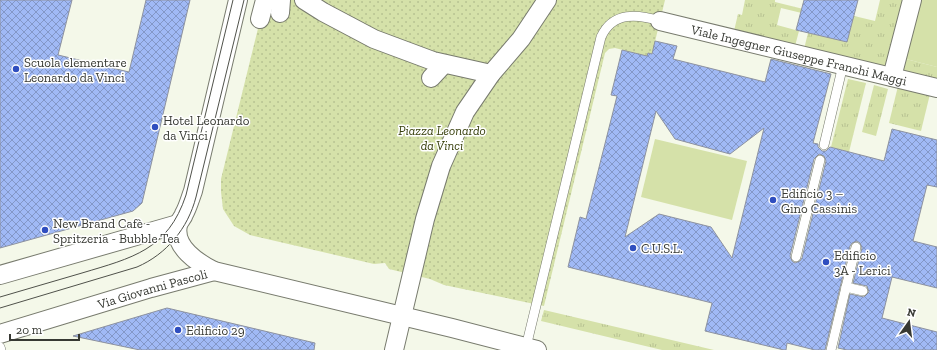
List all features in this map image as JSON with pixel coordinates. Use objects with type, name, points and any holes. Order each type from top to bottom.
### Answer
[{"type":"street","points":[[238,0],[193,191],[186,210],[178,224],[178,235],[184,248],[202,265],[214,271],[532,349]]},
{"type":"street","points":[[260,19],[265,0]]},
{"type":"street","points":[[304,0],[323,12],[374,39],[433,61],[491,74]]},
{"type":"street","points":[[394,350],[425,219],[441,166],[465,112],[491,74],[521,39],[547,0]]},
{"type":"street","points":[[892,77],[912,0]]},
{"type":"street","name":"Viale Ingegner Giuseppe Franchi Maggi","points":[[660,21],[937,88]]},
{"type":"street","points":[[432,78],[444,64]]},
{"type":"street","points":[[0,275],[178,224]]},
{"type":"street","name":"Via Giovanni Pascoli","points":[[0,334],[151,288],[214,271]]},
{"type":"lane","points":[[532,349],[601,37],[603,32],[611,24],[622,17],[635,15],[660,21]]},
{"type":"lane","points":[[824,145],[844,66]]},
{"type":"lane","points":[[796,257],[820,160]]},
{"type":"lane","points":[[830,350],[856,247]]},
{"type":"lane","points":[[846,287],[863,291]]},
{"type":"green space","name":"Piazza Leonardo da Vinci","points":[[265,0],[665,0],[652,54],[648,53],[647,56],[615,48],[609,49],[605,53],[544,306],[444,285],[430,279],[389,269],[385,263],[374,264],[250,235],[234,226],[223,209],[221,179]]},
{"type":"green space","points":[[745,0],[775,0],[775,2],[848,20],[850,15],[875,21],[880,0],[905,0],[888,69],[804,49],[808,33],[847,42],[851,25],[781,8],[777,25],[799,31],[795,46],[734,31],[738,14],[742,15]]},
{"type":"green space","points":[[916,0],[937,0],[937,67],[902,58]]},
{"type":"green space","points":[[902,58],[937,67],[937,81],[899,72]]},
{"type":"green space","points":[[848,79],[866,83],[849,152],[831,147]]},
{"type":"green space","points":[[874,85],[888,89],[876,136],[862,132]]},
{"type":"green space","points":[[898,86],[930,94],[921,131],[889,123]]},
{"type":"green space","points":[[655,139],[747,161],[732,220],[641,197]]},
{"type":"green space","points":[[544,310],[714,350],[662,350],[541,321]]},
{"type":"building","points":[[0,0],[72,0],[58,55],[129,72],[146,0],[190,0],[142,203],[133,211],[0,248]]},
{"type":"building","points":[[804,0],[858,0],[847,42],[796,30]]},
{"type":"building","name":"Edificio 3 – Gino Cassinis","points":[[655,41],[677,46],[673,59],[765,82],[771,59],[831,74],[813,143],[818,144],[818,147],[822,151],[826,151],[830,147],[884,161],[892,129],[937,140],[937,187],[927,185],[913,241],[937,247],[937,288],[892,277],[882,318],[937,332],[937,350],[847,350],[838,348],[850,294],[864,297],[869,292],[867,286],[853,283],[862,248],[860,243],[857,241],[852,243],[850,246],[825,350],[815,350],[787,343],[786,350],[784,350],[705,331],[712,303],[568,267],[580,217],[586,219],[617,96],[611,95],[622,50],[647,56],[648,53],[652,54]],"holes":[[[656,111],[675,139],[730,154],[764,128],[732,258],[711,227],[659,214],[625,237]],[[819,154],[824,156],[826,161],[802,258],[800,261],[795,263],[792,261],[790,256],[814,159]]]},
{"type":"building","name":"Edificio 29","points":[[167,308],[315,343],[314,350],[140,350],[73,336]]},
{"type":"tram line","points":[[0,297],[100,268],[132,256],[146,249],[158,240],[169,228],[178,214],[186,195],[233,0]]},
{"type":"tram line","points":[[0,308],[137,267],[158,255],[175,239],[188,219],[196,197],[244,0]]},
{"type":"place","name":"Scuola elementare Leonardo da Vinci","points":[[16,69]]},
{"type":"place","name":"Hotel Leonardo da Vinci","points":[[155,127]]},
{"type":"place","name":"Edificio 3 – Gino Cassinis","points":[[773,200]]},
{"type":"place","name":"New Brand Cafè - Spritzeria - Bubble Tea","points":[[45,230]]},
{"type":"place","name":"C.U.S.L.","points":[[633,248]]},
{"type":"place","name":"Edificio 3A - Lerici","points":[[826,262]]},
{"type":"place","name":"Edificio 29","points":[[178,330]]}]
